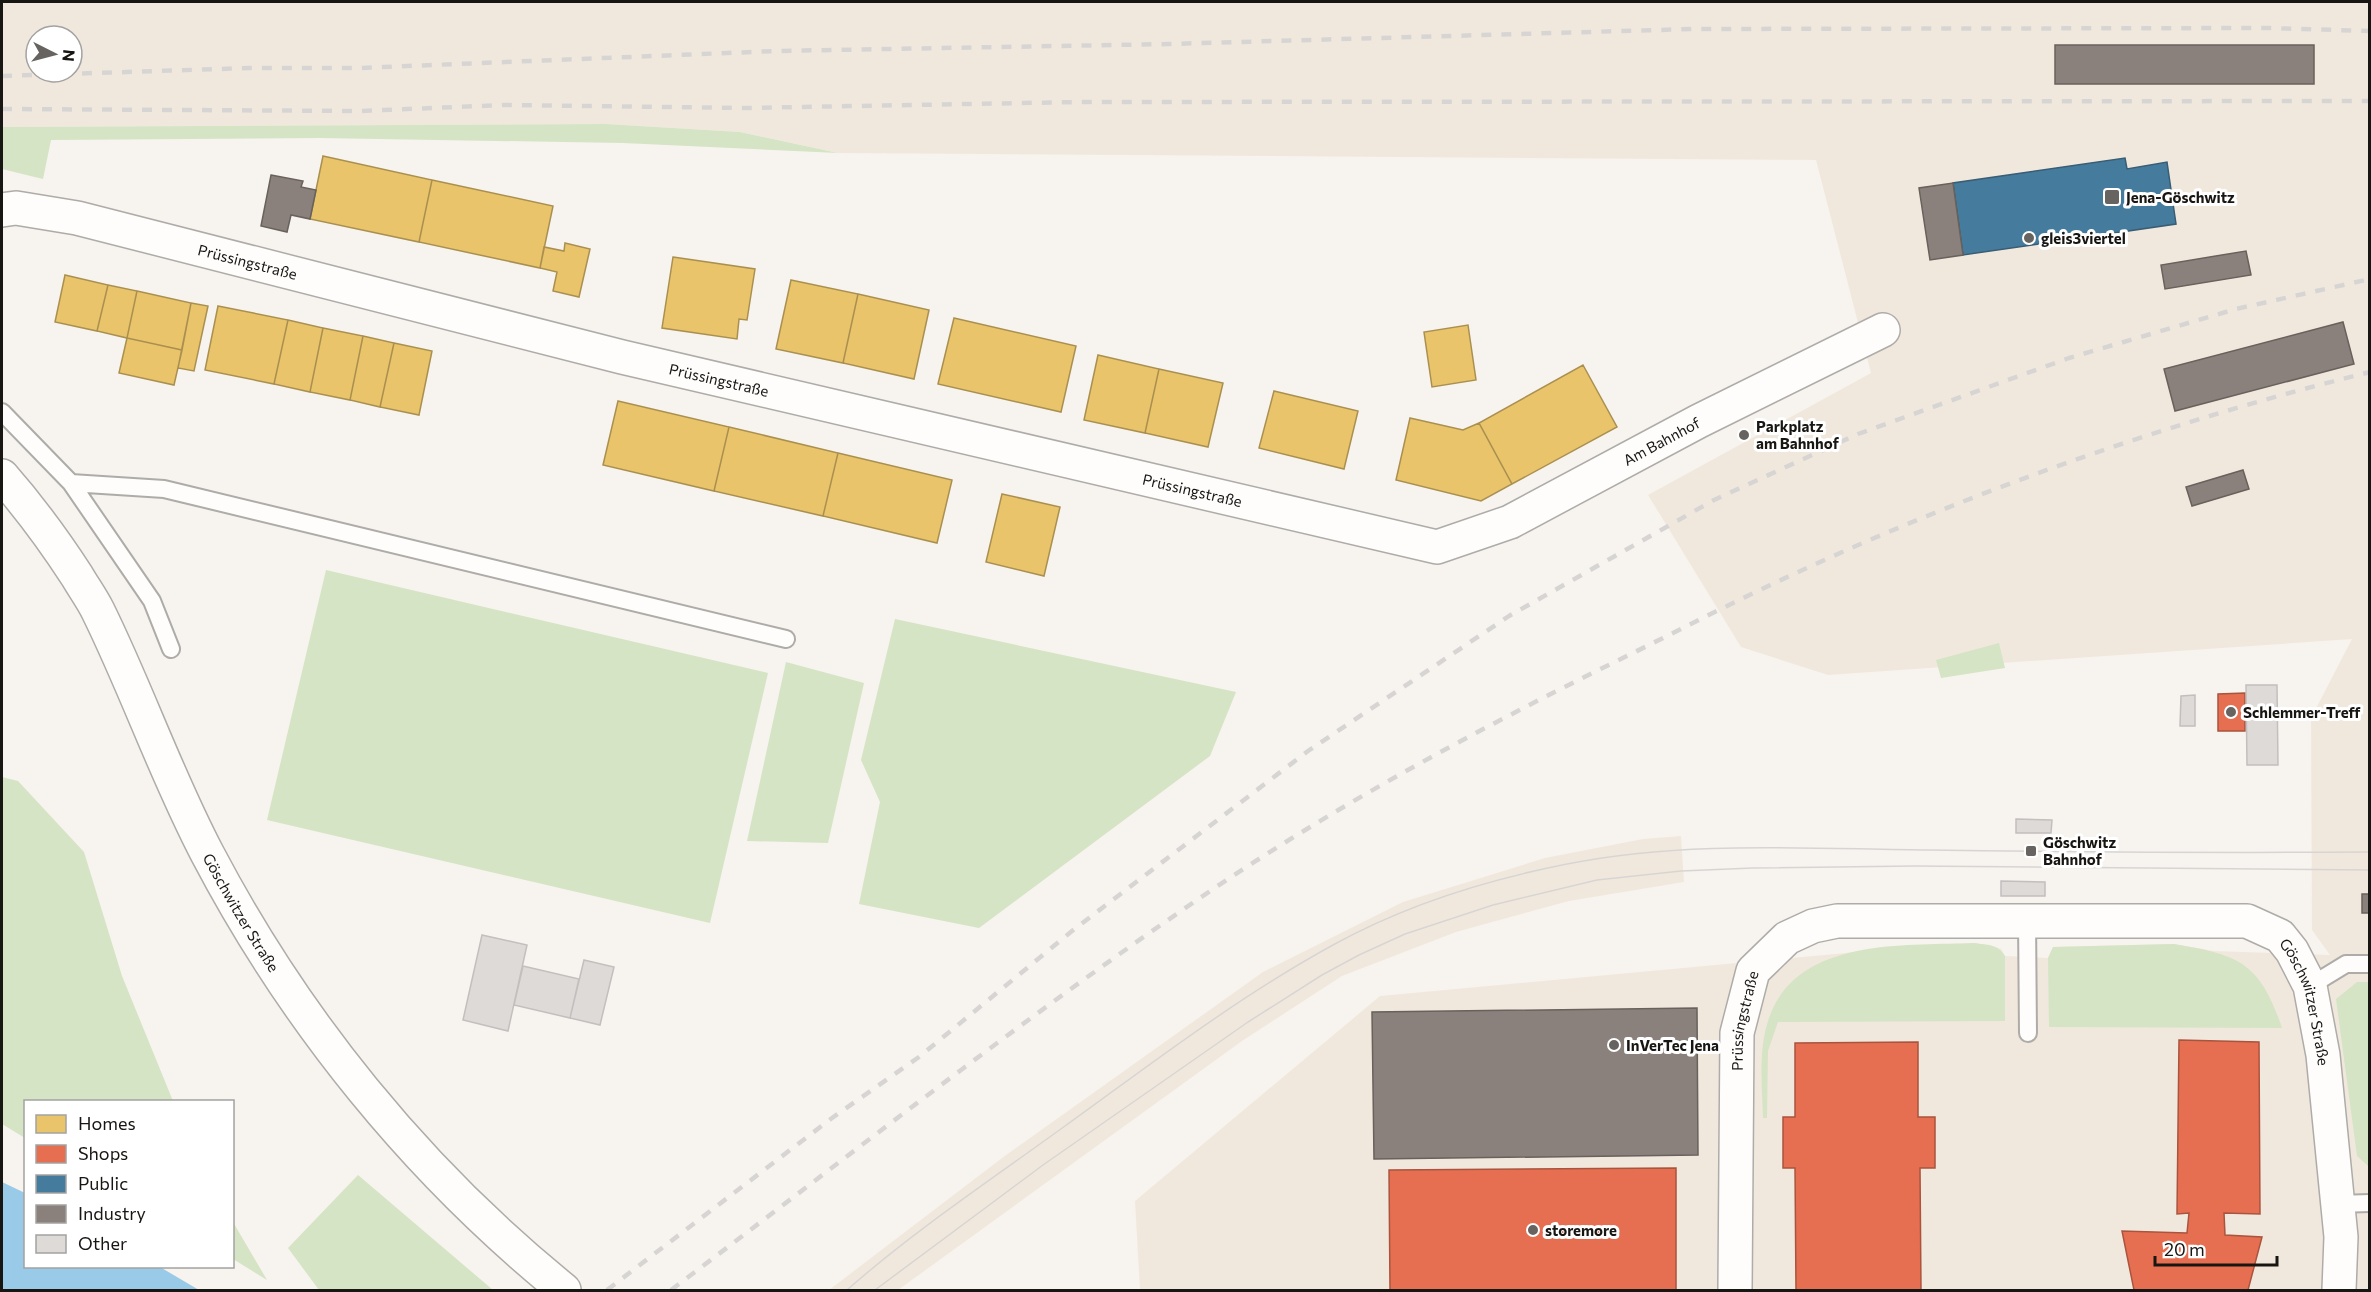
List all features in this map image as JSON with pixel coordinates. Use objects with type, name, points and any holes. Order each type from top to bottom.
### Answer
[{"type":"street","name":"Prüssingstraße","points":[[2,210],[16,208],[77,218],[622,357],[1437,547]]},
{"type":"street","name":"Am Bahnhof","points":[[1437,547],[1510,522],[1698,421],[1883,330]]},
{"type":"street","name":"Göschwitzer Straße","points":[[2,476],[47,530],[97,609],[206,851],[248,928],[288,988],[339,1060],[389,1122],[450,1187],[564,1290]]},
{"type":"street","name":"Prüssingstraße","points":[[1735,1290],[1737,1033],[1753,971],[1787,938],[1813,926],[1837,921],[2027,920]]},
{"type":"street","name":"Göschwitzer Straße","points":[[2027,920],[2247,921],[2280,936],[2292,951],[2310,986],[2323,1055],[2341,1237],[2339,1290]]},
{"type":"lane","points":[[2,412],[71,483],[152,601],[171,649]]},
{"type":"lane","points":[[71,483],[164,489],[786,639]]},
{"type":"lane","points":[[2027,920],[2028,1033]]},
{"type":"lane","points":[[2310,986],[2346,964],[2370,964]]},
{"type":"lane","points":[[2337,1204],[2370,1203]]},
{"type":"shaded area","points":[[2,2],[2369,2],[2369,1290],[1140,1290],[1135,1201],[1380,996],[1881,948],[1974,943],[2001,949],[2005,956],[2048,958],[2053,947],[2174,944],[2214,951],[2330,955],[2312,930],[2311,718],[2352,639],[1828,675],[1741,647],[1648,495],[1871,373],[1816,160],[838,153],[740,132],[606,124],[2,127]]},
{"type":"shaded area","points":[[1681,836],[1684,882],[1569,901],[1456,932],[1342,976],[1242,1041],[898,1290],[829,1290],[1006,1155],[1263,972],[1403,902],[1545,858],[1643,839]]},
{"type":"green space","points":[[606,124],[740,132],[838,153],[623,143],[320,138],[51,140],[43,179],[2,169],[2,127]]},
{"type":"green space","points":[[326,570],[768,673],[710,923],[267,820]]},
{"type":"green space","points":[[895,619],[1236,692],[1210,756],[979,928],[859,904],[880,802],[861,760]]},
{"type":"green space","points":[[1999,643],[2005,668],[1941,678],[1936,660]]},
{"type":"green space","points":[[786,662],[864,683],[828,843],[747,841]]},
{"type":"green space","points":[[2,777],[18,781],[84,852],[122,976],[173,1100],[24,1100],[24,1137],[2,1124]]},
{"type":"green space","points":[[1974,943],[1996,947],[2005,956],[2005,1021],[1778,1022],[1768,1051],[1767,1118],[1763,1118],[1763,1042],[1769,1018],[1783,992],[1803,973],[1828,959],[1856,951],[1886,947]]},
{"type":"green space","points":[[2174,944],[2215,952],[2244,965],[2265,989],[2282,1028],[2049,1027],[2048,958],[2053,947]]},
{"type":"green space","points":[[2357,982],[2369,982],[2369,1167],[2357,1156],[2336,999]]},
{"type":"green space","points":[[358,1175],[493,1290],[319,1290],[288,1248]]},
{"type":"green space","points":[[234,1224],[267,1280],[234,1260]]},
{"type":"water","points":[[2,1182],[24,1193],[24,1268],[162,1268],[199,1290],[2,1290]]},
{"type":"building: Homes","points":[[323,156],[432,180],[419,242],[310,219]]},
{"type":"building: Homes","points":[[432,180],[553,206],[540,268],[419,242]]},
{"type":"building: Homes","points":[[565,243],[590,249],[579,297],[553,291],[557,272],[540,268],[544,247],[564,251]]},
{"type":"building: Homes","points":[[673,257],[755,269],[747,320],[739,319],[737,339],[662,328]]},
{"type":"building: Homes","points":[[65,275],[108,285],[97,331],[55,322]]},
{"type":"building: Homes","points":[[791,280],[858,294],[843,363],[776,349]]},
{"type":"building: Homes","points":[[108,285],[137,291],[127,338],[97,331]]},
{"type":"building: Homes","points":[[137,291],[191,303],[182,350],[127,338]]},
{"type":"building: Homes","points":[[858,294],[929,310],[914,379],[843,363]]},
{"type":"building: Homes","points":[[191,303],[208,306],[194,371],[178,368]]},
{"type":"building: Homes","points":[[218,306],[288,320],[274,384],[205,370]]},
{"type":"building: Homes","points":[[954,318],[1076,346],[1061,412],[938,384]]},
{"type":"building: Homes","points":[[288,320],[323,328],[310,392],[274,384]]},
{"type":"building: Homes","points":[[1468,325],[1476,380],[1432,387],[1424,332]]},
{"type":"building: Homes","points":[[323,328],[363,336],[350,400],[310,392]]},
{"type":"building: Homes","points":[[363,336],[394,343],[380,407],[350,400]]},
{"type":"building: Homes","points":[[127,338],[182,350],[174,385],[119,373]]},
{"type":"building: Homes","points":[[394,343],[432,351],[419,415],[380,407]]},
{"type":"building: Homes","points":[[1098,355],[1159,369],[1145,433],[1084,420]]},
{"type":"building: Homes","points":[[1583,365],[1617,427],[1512,484],[1479,423]]},
{"type":"building: Homes","points":[[1159,369],[1223,383],[1208,447],[1145,433]]},
{"type":"building: Homes","points":[[1274,391],[1358,411],[1344,469],[1259,448]]},
{"type":"building: Homes","points":[[618,401],[729,427],[714,491],[603,465]]},
{"type":"building: Homes","points":[[1410,418],[1463,430],[1479,423],[1512,484],[1481,501],[1396,480]]},
{"type":"building: Homes","points":[[729,427],[838,453],[823,516],[714,491]]},
{"type":"building: Homes","points":[[838,453],[952,480],[937,543],[823,516]]},
{"type":"building: Homes","points":[[1002,494],[1060,507],[1044,576],[986,562]]},
{"type":"building: Shops","name":"Schlemmer-Treff","points":[[2245,693],[2245,731],[2218,731],[2218,694]]},
{"type":"building: Shops","points":[[2179,1040],[2259,1042],[2260,1214],[2224,1213],[2225,1235],[2262,1237],[2248,1290],[2134,1290],[2122,1231],[2187,1233],[2189,1213],[2177,1214]]},
{"type":"building: Shops","points":[[1918,1042],[1918,1117],[1935,1117],[1935,1168],[1920,1168],[1921,1290],[1796,1290],[1795,1168],[1783,1168],[1783,1117],[1795,1117],[1795,1043]]},
{"type":"building: Shops","name":"storemore","points":[[1676,1168],[1676,1290],[1390,1290],[1389,1170]]},
{"type":"building: Public","points":[[2125,158],[2127,169],[2167,162],[2176,224],[1963,255],[1953,183]]},
{"type":"building: Industry","points":[[2055,45],[2314,45],[2314,84],[2055,84]]},
{"type":"building: Industry","points":[[271,175],[303,181],[301,187],[316,190],[310,219],[291,215],[287,232],[261,226]]},
{"type":"building: Industry","points":[[1953,183],[1963,255],[1930,260],[1919,188]]},
{"type":"building: Industry","points":[[2246,251],[2251,275],[2165,289],[2161,265]]},
{"type":"building: Industry","points":[[2343,322],[2354,364],[2175,411],[2164,369]]},
{"type":"building: Industry","points":[[2243,470],[2249,489],[2192,506],[2186,487]]},
{"type":"building: Industry","points":[[2362,894],[2370,894],[2370,913],[2362,913]]},
{"type":"building: Industry","points":[[1697,1008],[1698,1155],[1374,1159],[1372,1012]]},
{"type":"building: Other","points":[[2246,685],[2277,685],[2278,765],[2247,765]]},
{"type":"building: Other","points":[[2195,695],[2195,726],[2180,726],[2181,696]]},
{"type":"building: Other","points":[[2016,819],[2052,820],[2051,833],[2016,833]]},
{"type":"building: Other","points":[[2001,881],[2045,882],[2045,896],[2001,896]]},
{"type":"building: Other","points":[[482,935],[527,945],[508,1031],[463,1020]]},
{"type":"building: Other","points":[[584,960],[614,967],[600,1025],[570,1018]]},
{"type":"building: Other","points":[[523,966],[579,979],[570,1018],[514,1005]]},
{"type":"tram line","points":[[847,1290],[954,1205],[1263,986],[1360,931],[1417,906],[1476,886],[1537,870],[1612,856],[1703,849],[2370,852]]},
{"type":"tram line","points":[[875,1290],[1043,1165],[1248,1022],[1322,975],[1405,934],[1493,905],[1597,880],[1681,871],[1753,868],[1914,866],[2370,870]]},
{"type":"railway","points":[[2,76],[250,68],[359,68],[776,51],[1169,44],[1693,29],[2267,28],[2370,31]]},
{"type":"railway","points":[[2,109],[360,111],[504,105],[745,108],[1079,102],[2370,101]]},
{"type":"railway","points":[[607,1290],[832,1118],[919,1057],[1072,931],[1308,751],[1509,616],[1714,500],[1858,434],[2069,358],[2236,309],[2370,279]]},
{"type":"railway","points":[[671,1290],[1063,994],[1197,900],[1355,800],[1464,739],[1746,597],[1909,523],[1984,493],[2137,439],[2215,414],[2370,372]]},
{"type":"place","name":"Jena-Göschwitz","points":[[2112,197]]},
{"type":"place","name":"gleis3viertel","points":[[2029,238]]},
{"type":"place","name":"Parkplatz am Bahnhof","points":[[1744,435]]},
{"type":"place","name":"Schlemmer-Treff","points":[[2231,712]]},
{"type":"place","name":"Göschwitz Bahnhof","points":[[2031,851]]},
{"type":"place","name":"InVerTec Jena","points":[[1614,1045]]},
{"type":"place","name":"storemore","points":[[1533,1230]]}]
